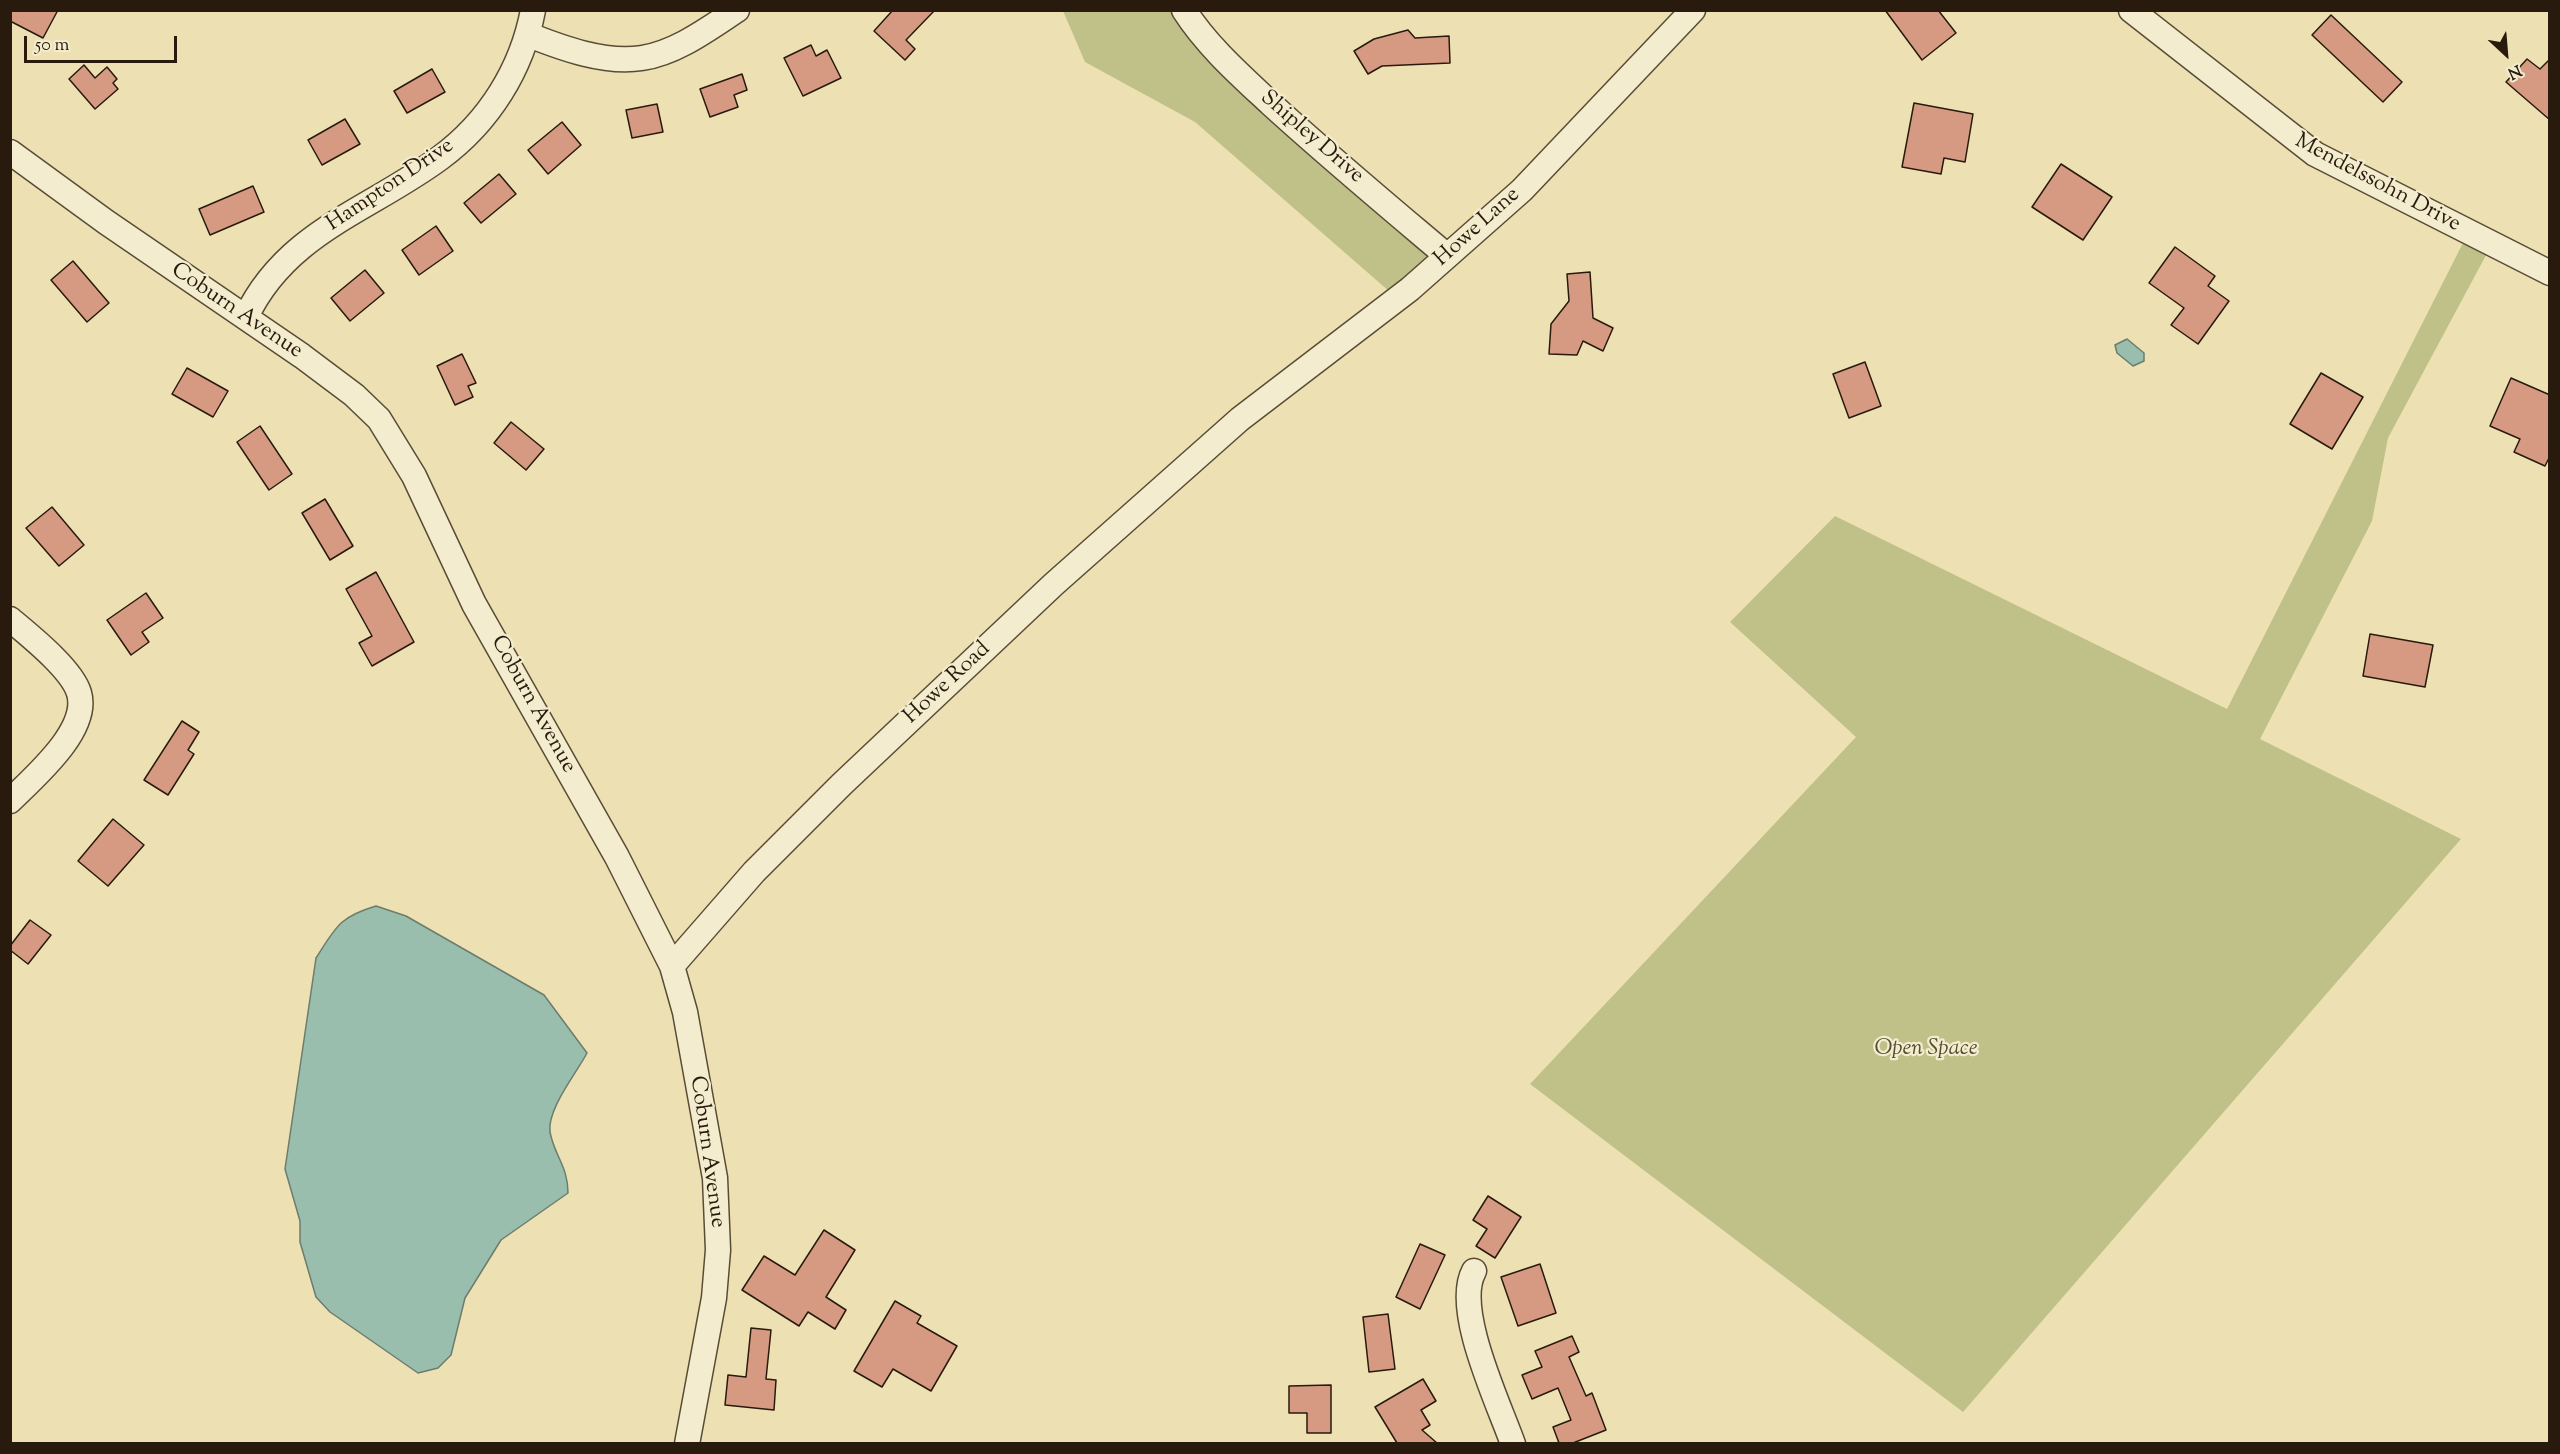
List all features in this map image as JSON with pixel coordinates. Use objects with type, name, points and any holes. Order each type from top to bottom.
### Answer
[{"type":"street","name":"Hampton Drive","points":[[246,317],[255,297],[277,268],[300,247],[441,158],[472,130],[507,84],[529,35],[533,10]]},
{"type":"street","points":[[529,35],[562,48],[614,58],[641,58],[674,47],[737,10]]},
{"type":"street","name":"Shipley Drive","points":[[1184,10],[1202,36],[1251,86],[1306,136],[1448,256]]},
{"type":"street","name":"Howe Lane","points":[[1240,419],[1360,329],[1448,256],[1522,190],[1693,10]]},
{"type":"street","name":"Mendelssohn Drive","points":[[2131,10],[2315,154],[2550,273]]},
{"type":"street","name":"Coburn Avenue","points":[[10,152],[354,395],[379,419],[397,445],[474,604],[617,857],[672,966],[685,1012],[713,1168],[718,1250],[714,1298],[687,1443]]},
{"type":"street","name":"Howe Road","points":[[672,966],[754,872],[842,784],[1054,584],[1240,419]]},
{"type":"street","points":[[10,619],[69,675],[78,690],[81,704],[69,736],[58,752],[10,801]]},
{"type":"street","points":[[1474,1271],[1469,1281],[1468,1294],[1471,1317],[1481,1357],[1513,1443]]},
{"type":"green space","points":[[1063,11],[1184,11],[1447,256],[1398,299],[1195,122],[1085,62]]},
{"type":"green space","name":"Open Space","points":[[2468,233],[2492,244],[2388,438],[2372,521],[2260,739],[2461,839],[1963,1412],[1530,1084],[1856,737],[1730,622],[1835,516],[2227,709]]},
{"type":"shaded area","points":[[2127,339],[2144,353],[2144,361],[2133,366],[2117,353],[2115,345]]},
{"type":"shaded area","points":[[376,906],[406,916],[544,995],[587,1053],[557,1102],[550,1123],[552,1140],[566,1175],[568,1193],[501,1240],[465,1298],[451,1355],[438,1368],[418,1373],[330,1312],[316,1297],[300,1242],[300,1221],[285,1169],[316,958],[340,924],[354,914]]},
{"type":"building","points":[[10,10],[58,10],[43,38],[10,21]]},
{"type":"building","points":[[893,10],[935,10],[906,40],[915,49],[905,60],[874,31]]},
{"type":"building","points":[[1885,10],[1938,10],[1956,33],[1922,60]]},
{"type":"building","points":[[2331,15],[2402,82],[2383,102],[2312,35]]},
{"type":"building","points":[[1408,30],[1415,38],[1449,36],[1450,63],[1382,66],[1368,74],[1354,51],[1374,39]]},
{"type":"building","points":[[811,45],[816,56],[827,50],[841,78],[803,96],[784,58]]},
{"type":"building","points":[[2527,59],[2540,69],[2550,59],[2550,120],[2506,82]]},
{"type":"building","points":[[84,65],[95,78],[107,67],[117,79],[113,83],[118,89],[95,109],[69,79]]},
{"type":"building","points":[[432,69],[445,92],[407,113],[394,91]]},
{"type":"building","points":[[742,74],[747,90],[734,95],[738,107],[710,117],[700,89]]},
{"type":"building","points":[[1914,103],[1973,114],[1965,162],[1944,158],[1941,174],[1902,167]]},
{"type":"building","points":[[657,104],[663,132],[632,138],[626,110]]},
{"type":"building","points":[[345,119],[360,144],[322,165],[308,140]]},
{"type":"building","points":[[562,122],[581,145],[548,174],[528,150]]},
{"type":"building","points":[[2061,164],[2112,197],[2083,240],[2032,207]]},
{"type":"building","points":[[499,174],[516,194],[481,223],[464,203]]},
{"type":"building","points":[[253,186],[264,212],[210,235],[199,209]]},
{"type":"building","points":[[436,226],[453,251],[419,275],[402,250]]},
{"type":"building","points":[[2175,247],[2215,276],[2208,286],[2229,301],[2198,344],[2171,325],[2184,308],[2149,283]]},
{"type":"building","points":[[73,261],[109,303],[87,322],[51,280]]},
{"type":"building","points":[[365,270],[384,293],[350,321],[331,298]]},
{"type":"building","points":[[1590,272],[1593,318],[1613,328],[1603,351],[1583,341],[1577,355],[1549,354],[1551,324],[1569,301],[1567,274]]},
{"type":"building","points":[[462,354],[476,383],[468,386],[473,397],[455,405],[437,366]]},
{"type":"building","points":[[1865,362],[1881,406],[1849,418],[1833,374]]},
{"type":"building","points":[[187,368],[228,391],[213,417],[172,394]]},
{"type":"building","points":[[2321,373],[2363,397],[2332,449],[2290,424]]},
{"type":"building","points":[[2511,378],[2550,395],[2550,456],[2545,466],[2514,452],[2520,439],[2490,426]]},
{"type":"building","points":[[511,422],[544,449],[526,470],[494,443]]},
{"type":"building","points":[[260,426],[292,474],[269,490],[237,442]]},
{"type":"building","points":[[325,499],[353,546],[330,560],[302,513]]},
{"type":"building","points":[[52,507],[84,545],[59,566],[26,528]]},
{"type":"building","points":[[376,572],[414,642],[372,666],[359,643],[372,636],[346,589]]},
{"type":"building","points":[[146,593],[163,618],[142,632],[149,642],[131,655],[107,620]]},
{"type":"building","points":[[2370,634],[2433,645],[2425,687],[2363,676]]},
{"type":"building","points":[[182,721],[199,732],[188,750],[194,754],[168,795],[144,780]]},
{"type":"building","points":[[113,819],[144,845],[108,886],[78,861]]},
{"type":"building","points":[[30,920],[51,935],[28,964],[10,950],[10,946]]},
{"type":"building","points":[[1488,1196],[1521,1217],[1495,1258],[1476,1246],[1487,1229],[1473,1220]]},
{"type":"building","points":[[824,1230],[855,1250],[826,1297],[846,1310],[835,1329],[808,1312],[799,1326],[742,1290],[764,1256],[795,1275]]},
{"type":"building","points":[[1420,1244],[1445,1255],[1420,1309],[1396,1297]]},
{"type":"building","points":[[1540,1264],[1556,1313],[1518,1326],[1501,1277]]},
{"type":"building","points":[[895,1301],[921,1316],[917,1323],[957,1346],[931,1391],[893,1369],[882,1387],[854,1371]]},
{"type":"building","points":[[1388,1314],[1395,1369],[1369,1372],[1363,1317]]},
{"type":"building","points":[[751,1328],[771,1330],[766,1379],[776,1380],[774,1410],[725,1405],[728,1375],[746,1377]]},
{"type":"building","points":[[1572,1336],[1579,1352],[1569,1357],[1586,1396],[1592,1393],[1606,1430],[1573,1443],[1559,1443],[1553,1427],[1571,1420],[1558,1388],[1532,1399],[1522,1375],[1542,1367],[1535,1351]]},
{"type":"building","points":[[1423,1379],[1436,1401],[1421,1410],[1430,1425],[1422,1430],[1437,1443],[1397,1443],[1375,1407]]},
{"type":"building","points":[[1331,1385],[1331,1433],[1307,1433],[1307,1413],[1289,1413],[1289,1386]]}]
